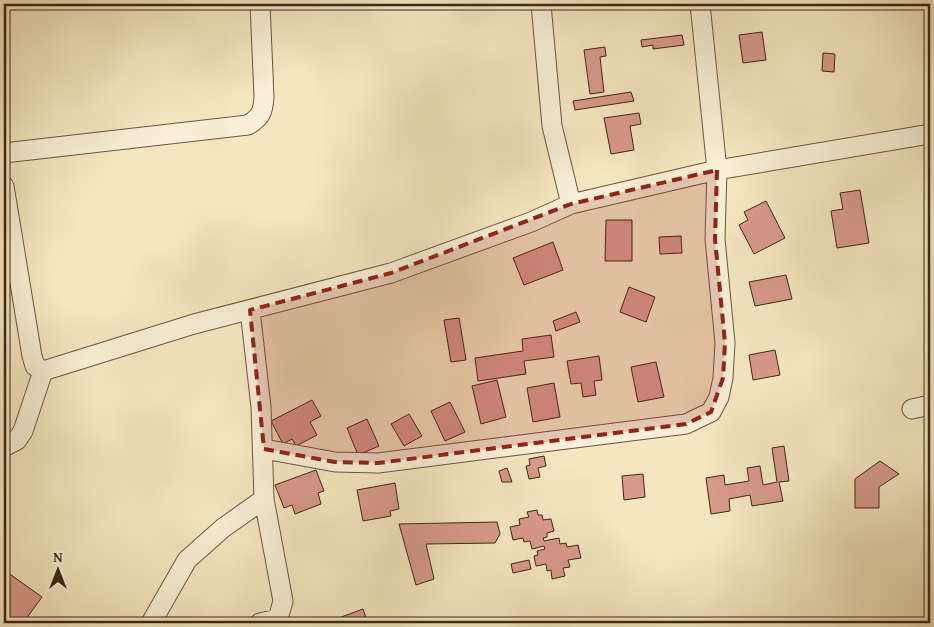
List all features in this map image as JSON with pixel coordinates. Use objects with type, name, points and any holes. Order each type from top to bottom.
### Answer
[{"type":"street","points":[[4,153],[248,125],[259,118],[263,111],[260,4]]},
{"type":"street","points":[[542,4],[552,126],[571,204]]},
{"type":"street","points":[[264,449],[335,462],[378,463],[686,424],[711,412],[718,397],[723,378],[724,343],[716,239],[717,170],[700,4]]},
{"type":"street","points":[[4,186],[32,356],[35,366],[43,371],[194,324],[391,273],[531,222],[571,204],[717,170],[930,134]]},
{"type":"street","points":[[250,310],[262,407],[264,499],[283,608],[278,619],[260,623]]},
{"type":"street","points":[[4,447],[17,440],[23,432],[43,371]]},
{"type":"street","points":[[151,623],[187,560],[223,528],[264,499]]},
{"type":"highlighted area","points":[[717,170],[715,239],[725,343],[723,378],[711,412],[686,424],[378,463],[335,462],[264,449],[250,310],[391,273],[571,204]]},
{"type":"building","points":[[762,32],[766,60],[743,63],[739,35]]},
{"type":"building","points":[[682,35],[684,45],[653,49],[653,45],[642,47],[641,40]]},
{"type":"building","points":[[605,47],[606,56],[600,57],[604,92],[590,94],[584,50]]},
{"type":"building","points":[[823,53],[835,54],[834,72],[822,71]]},
{"type":"building","points":[[631,92],[634,101],[575,110],[573,101]]},
{"type":"building","points":[[639,113],[641,124],[630,126],[634,150],[611,154],[604,118]]},
{"type":"building","points":[[860,190],[869,243],[837,248],[831,211],[843,209],[840,193]]},
{"type":"building","points":[[766,201],[785,238],[754,254],[739,225],[748,220],[744,212]]},
{"type":"building","points":[[606,220],[632,220],[632,261],[605,261]]},
{"type":"building","points":[[681,236],[682,253],[660,254],[659,237]]},
{"type":"building","points":[[553,242],[563,270],[524,285],[513,258]]},
{"type":"building","points":[[786,275],[792,299],[755,306],[749,282]]},
{"type":"building","points":[[629,287],[655,297],[646,322],[620,312]]},
{"type":"building","points":[[576,312],[580,322],[556,331],[553,321]]},
{"type":"building","points":[[459,318],[466,360],[451,362],[444,320]]},
{"type":"building","points":[[551,335],[554,357],[524,361],[526,374],[478,381],[475,358],[523,351],[522,339]]},
{"type":"building","points":[[775,350],[780,375],[753,380],[749,355]]},
{"type":"building","points":[[599,356],[602,380],[594,381],[596,395],[583,397],[581,383],[571,384],[567,361]]},
{"type":"building","points":[[656,362],[664,397],[638,402],[631,367]]},
{"type":"building","points":[[497,380],[506,417],[481,424],[472,386]]},
{"type":"building","points":[[554,383],[560,417],[533,422],[527,388]]},
{"type":"building","points":[[312,400],[321,416],[310,422],[317,435],[296,446],[292,439],[283,444],[271,421]]},
{"type":"building","points":[[450,402],[465,432],[445,441],[431,411]]},
{"type":"building","points":[[409,414],[422,436],[404,446],[391,424]]},
{"type":"building","points":[[367,419],[379,446],[358,455],[347,428]]},
{"type":"building","points":[[784,446],[789,481],[779,482],[783,501],[752,506],[750,495],[729,499],[730,511],[711,514],[706,478],[724,475],[725,485],[749,481],[747,468],[760,466],[763,485],[777,482],[772,448]]},
{"type":"building","points":[[544,456],[546,466],[538,468],[540,477],[529,479],[526,466],[530,465],[529,459]]},
{"type":"building","points":[[880,461],[899,474],[879,487],[879,508],[855,508],[855,479]]},
{"type":"building","points":[[507,468],[512,482],[502,482],[499,471]]},
{"type":"building","points":[[316,470],[324,491],[318,493],[321,504],[295,514],[292,505],[284,508],[275,485]]},
{"type":"building","points":[[643,474],[645,497],[624,500],[622,476]]},
{"type":"building","points":[[395,483],[399,509],[390,511],[391,516],[363,521],[357,490]]},
{"type":"building","points":[[537,510],[538,515],[542,515],[543,520],[551,519],[554,531],[547,533],[547,537],[543,538],[544,541],[559,538],[560,544],[566,543],[567,547],[578,545],[581,558],[568,560],[570,567],[563,568],[565,576],[552,579],[551,570],[547,571],[546,564],[536,566],[534,556],[538,555],[537,551],[545,549],[544,546],[532,549],[530,541],[524,542],[523,538],[513,540],[510,527],[520,525],[519,519],[529,517],[527,512]]},
{"type":"building","points":[[497,522],[500,534],[495,543],[426,544],[434,579],[416,585],[399,524]]},
{"type":"building","points":[[529,560],[531,569],[513,573],[511,564]]},
{"type":"building","points":[[4,570],[42,597],[23,623],[4,623]]},
{"type":"building","points":[[363,609],[368,623],[325,623]]}]
